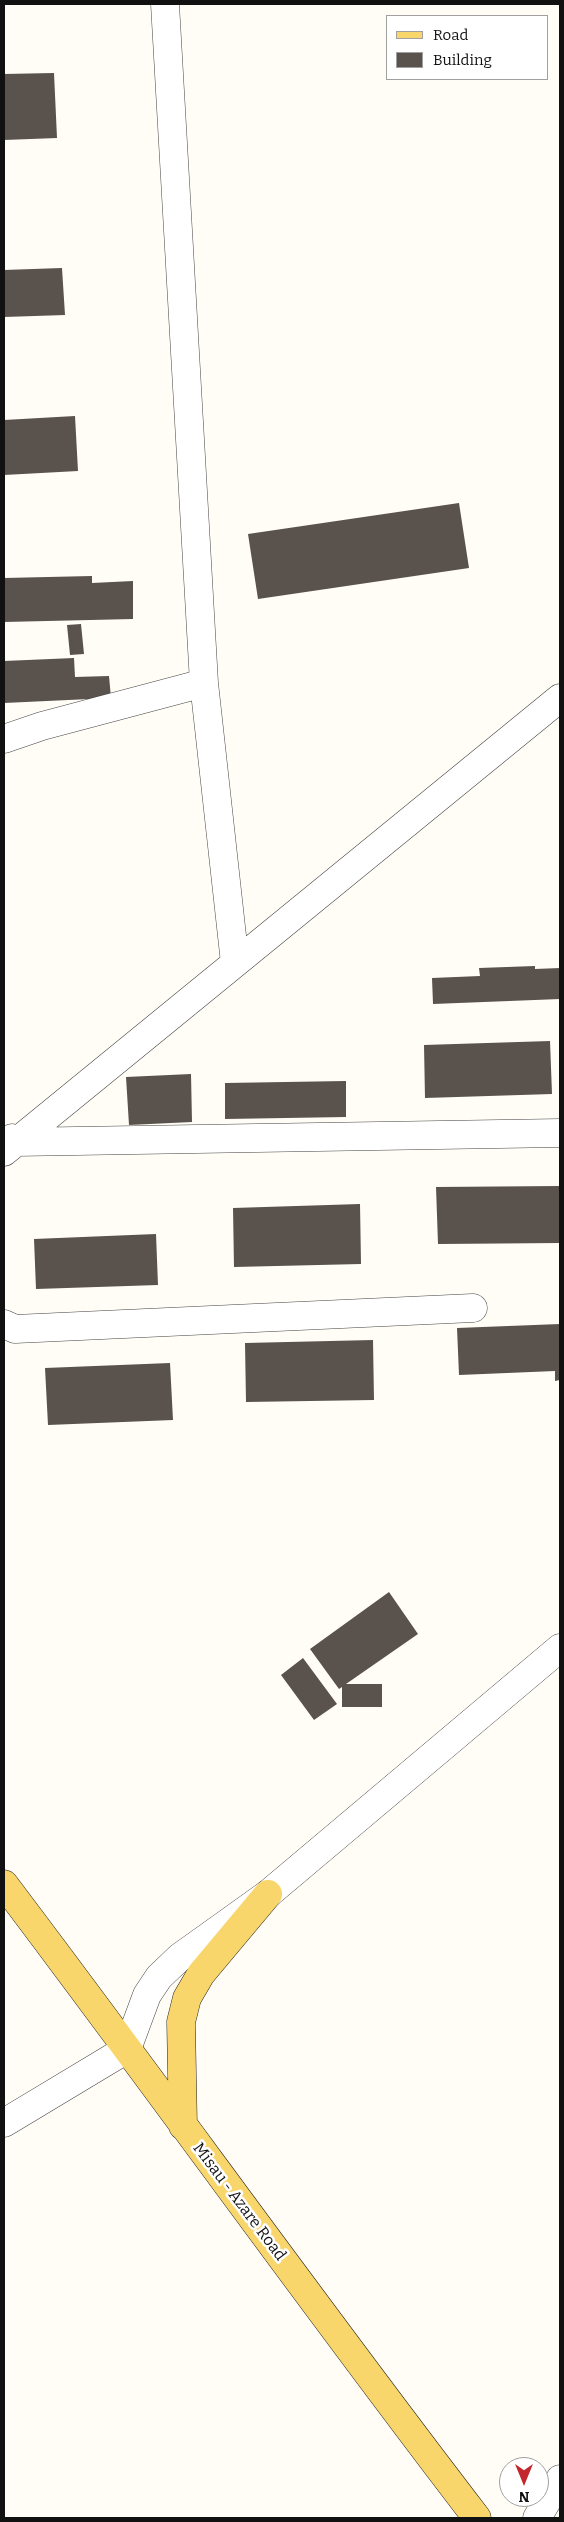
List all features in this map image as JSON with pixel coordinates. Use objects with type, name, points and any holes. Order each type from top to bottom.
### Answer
[{"type":"main road","name":"Misau - Azare Road","points":[[4,1884],[391,2407],[477,2518]]},
{"type":"main road","points":[[183,2126],[181,2022],[187,1998],[201,1974],[268,1894]]},
{"type":"street","points":[[165,4],[204,683],[235,963]]},
{"type":"street","points":[[4,739],[42,726],[204,683]]},
{"type":"street","points":[[8,1141],[235,963],[560,698]]},
{"type":"street","points":[[8,1141],[560,1133]]},
{"type":"street","points":[[4,1324],[15,1329],[473,1308]]},
{"type":"street","points":[[4,2122],[127,2049],[147,1995],[159,1977],[180,1957],[268,1894],[560,1648]]},
{"type":"street","points":[[537,2518],[560,2479]]},
{"type":"building","points":[[54,73],[57,138],[4,140],[4,74]]},
{"type":"building","points":[[62,268],[65,315],[4,317],[4,270]]},
{"type":"building","points":[[75,416],[78,471],[4,475],[4,420]]},
{"type":"building","points":[[459,503],[469,568],[258,599],[248,534]]},
{"type":"building","points":[[92,576],[92,583],[133,581],[133,619],[4,622],[4,578]]},
{"type":"building","points":[[81,624],[84,654],[70,655],[67,625]]},
{"type":"building","points":[[74,658],[75,677],[109,676],[111,698],[4,703],[4,661]]},
{"type":"building","points":[[535,966],[535,969],[560,968],[560,999],[433,1004],[432,978],[480,976],[479,968]]},
{"type":"building","points":[[550,1041],[552,1094],[425,1098],[424,1045]]},
{"type":"building","points":[[191,1074],[192,1122],[129,1125],[126,1077]]},
{"type":"building","points":[[346,1081],[346,1117],[225,1119],[225,1083]]},
{"type":"building","points":[[560,1186],[560,1243],[438,1244],[436,1187]]},
{"type":"building","points":[[360,1204],[361,1264],[234,1267],[233,1208]]},
{"type":"building","points":[[156,1234],[158,1285],[36,1289],[34,1239]]},
{"type":"building","points":[[560,1324],[560,1380],[555,1381],[555,1371],[459,1375],[457,1328]]},
{"type":"building","points":[[373,1340],[374,1400],[246,1402],[245,1343]]},
{"type":"building","points":[[170,1363],[173,1420],[48,1425],[45,1368]]},
{"type":"building","points":[[389,1592],[418,1634],[346,1684],[382,1684],[382,1707],[342,1707],[342,1687],[339,1689],[310,1649]]},
{"type":"building","points":[[303,1658],[337,1704],[314,1720],[281,1675]]}]
